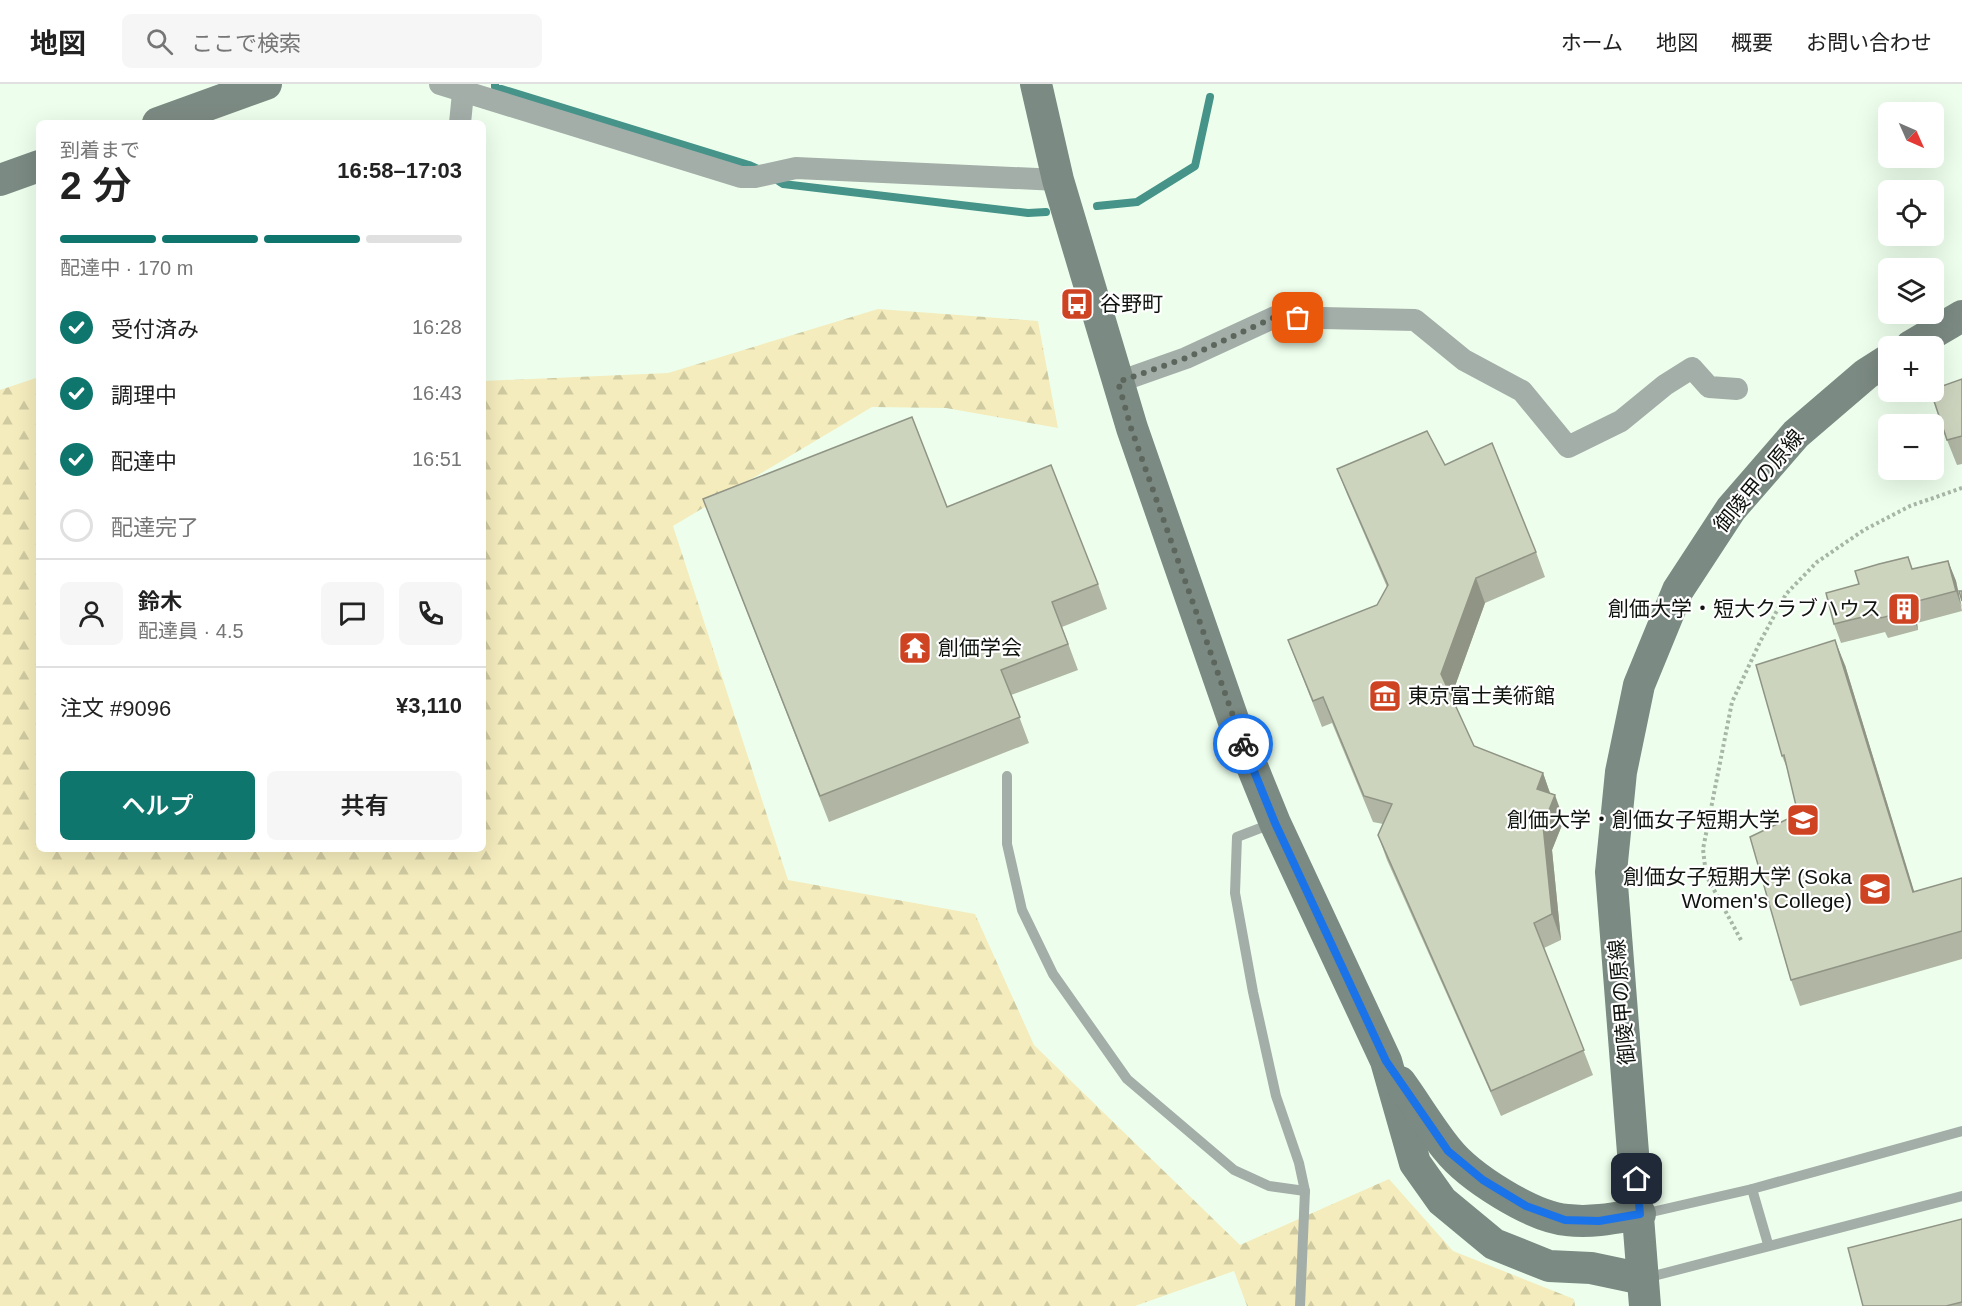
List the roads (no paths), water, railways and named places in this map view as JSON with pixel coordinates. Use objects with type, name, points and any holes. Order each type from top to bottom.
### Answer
[{"type":"street","points":[[166,120],[266,84]]},
{"type":"street","points":[[440,84],[463,93],[741,177],[756,177],[795,168],[1058,180]]},
{"type":"street","points":[[1036,84],[1058,180],[1118,382],[1234,722],[1275,823],[1386,1061],[1414,1162],[1442,1201],[1494,1244],[1549,1266],[1591,1268],[1644,1293]]},
{"type":"street","points":[[460,120],[463,93]]},
{"type":"street","points":[[0,180],[36,167]]},
{"type":"street","points":[[1928,336],[1962,316]]},
{"type":"street","points":[[1118,382],[1186,358],[1275,317],[1414,320],[1464,360],[1522,391],[1568,447],[1622,421],[1665,385],[1692,369],[1708,387],[1737,389]]},
{"type":"street","name":"御陵甲の原線","points":[[1644,1293],[1640,1214],[1611,872],[1621,772],[1639,685],[1678,590],[1731,508],[1796,434],[1878,366]]},
{"type":"street","points":[[1386,1061],[1448,1151],[1483,1180],[1526,1206],[1565,1220],[1599,1221],[1640,1214]]},
{"type":"lane","points":[[1007,776],[1007,844],[1022,910],[1053,974],[1127,1079],[1234,1170],[1269,1186],[1305,1191]]},
{"type":"lane","points":[[1275,823],[1237,837],[1235,893],[1252,992],[1276,1096],[1299,1163],[1305,1191],[1300,1306]]},
{"type":"lane","points":[[1640,1214],[1752,1189],[1962,1131]]},
{"type":"lane","points":[[1752,1189],[1768,1244]]},
{"type":"lane","points":[[1644,1293],[1768,1244],[1962,1196]]},
{"type":"waterway","points":[[495,84],[495,87],[760,170]]},
{"type":"waterway","points":[[1097,206],[1137,202],[1195,166],[1210,97]]},
{"type":"waterway","points":[[774,178],[783,184],[1028,213],[1046,212]]},
{"type":"place","name":"谷野町","points":[[1077,304]]},
{"type":"place","name":"創価大学・短大クラブハウス","points":[[1904,609]]},
{"type":"place","name":"創価学会","points":[[915,648]]},
{"type":"place","name":"東京富士美術館","points":[[1385,696]]},
{"type":"place","name":"創価大学・創価女子短期大学","points":[[1803,820]]},
{"type":"place","name":"創価女子短期大学 (Soka Women's College)","points":[[1875,889]]}]
